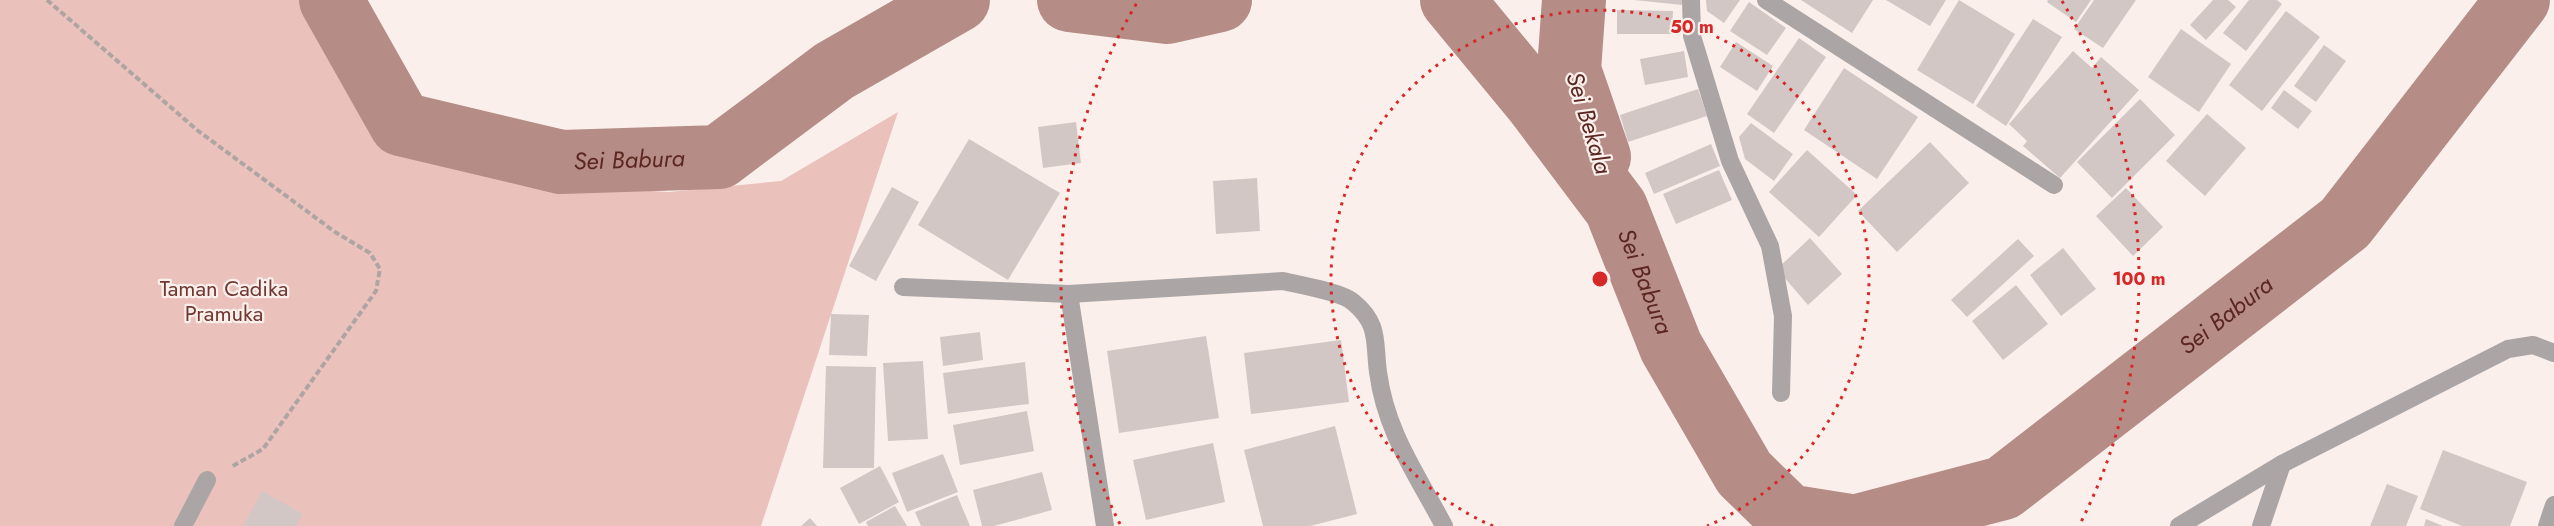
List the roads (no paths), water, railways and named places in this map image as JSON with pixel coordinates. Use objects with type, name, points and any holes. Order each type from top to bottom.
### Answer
[{"type":"street","points":[[1691,0],[1692,36],[1730,161],[1770,246],[1783,316],[1781,393]]},
{"type":"street","points":[[1766,0],[2054,185]]},
{"type":"street","points":[[903,287],[1069,294],[1283,281],[1316,288],[1352,300],[1375,331],[1378,373],[1386,405],[1402,450],[1444,526]]},
{"type":"street","points":[[1069,294],[1105,526]]},
{"type":"street","points":[[2179,526],[2282,464],[2508,349],[2533,345],[2554,353]]},
{"type":"street","points":[[2261,526],[2282,464]]},
{"type":"street","points":[[183,526],[207,480]]},
{"type":"street","points":[[2547,526],[2554,506]]},
{"type":"waterway","name":"Sei Babura","points":[[331,0],[401,124],[561,162],[719,157],[834,71],[958,0]]},
{"type":"waterway","name":"Sei Babura","points":[[1069,0],[1167,12],[1220,0]]},
{"type":"waterway","name":"Sei Babura","points":[[1452,0],[1537,103],[1616,208],[1671,347],[1744,473],[1788,516],[1851,526]]},
{"type":"waterway","name":"Sei Bekala","points":[[1574,0],[1569,70],[1599,157]]},
{"type":"waterway","name":"Sei Babura","points":[[1858,526],[2003,488],[2345,223],[2518,0]]},
{"type":"park label","name":"Taman Cadika Pramuka","points":[[224,300]]}]
